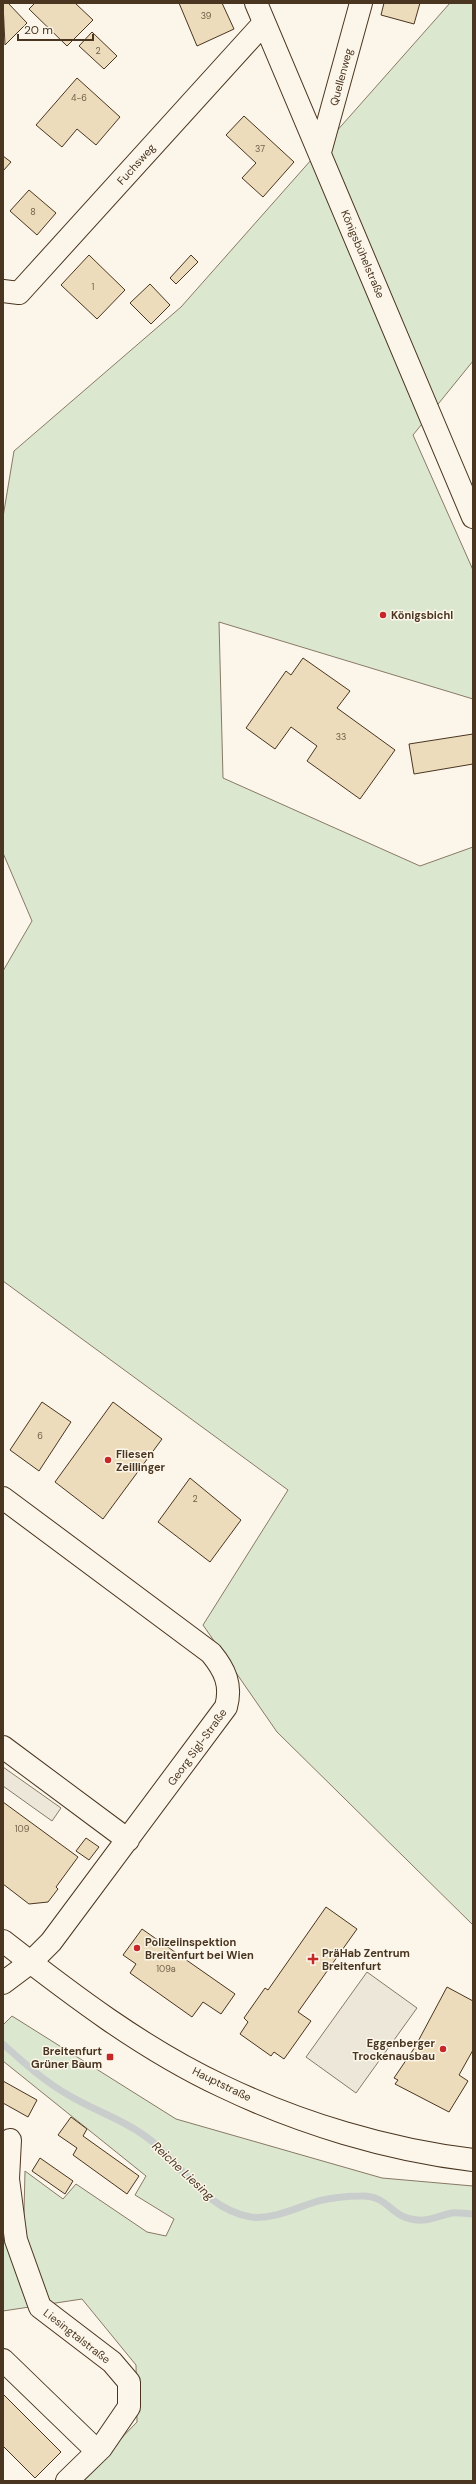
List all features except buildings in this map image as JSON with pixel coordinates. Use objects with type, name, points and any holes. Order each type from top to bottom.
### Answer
[{"type":"street","name":"Königsbühelstraße","points":[[256,3],[471,508]]},
{"type":"street","name":"Quellenweg","points":[[320,152],[361,3]]},
{"type":"street","name":"Fuchsweg","points":[[3,291],[19,293],[264,23]]},
{"type":"street","name":"Georg Sigl-Straße","points":[[3,1498],[211,1653],[222,1667],[228,1682],[229,1696],[226,1707],[51,1942],[31,1962],[3,1983]]},
{"type":"street","points":[[3,1747],[128,1840]]},
{"type":"street","name":"Hauptstraße","points":[[3,1941],[130,2034],[221,2086],[279,2110],[325,2126],[389,2144],[473,2160]]},
{"type":"street","name":"Liesingtalstraße","points":[[10,2140],[8,2179],[16,2240],[40,2307],[112,2362],[129,2382],[129,2407],[97,2451],[68,2481]]},
{"type":"street","points":[[3,2360],[97,2451]]},
{"type":"green space","points":[[450,3],[473,3],[473,361],[413,435],[473,570],[473,699],[219,622],[223,778],[420,866],[473,847],[473,1925],[277,1732],[203,1625],[288,1490],[3,1281],[3,971],[32,921],[3,853],[3,517],[14,451],[181,307]]},
{"type":"green space","points":[[12,2016],[176,2119],[382,2178],[473,2186],[473,2481],[80,2481],[137,2422],[136,2365],[82,2299],[3,2311],[3,2242],[23,2255],[25,2171],[63,2199],[76,2184],[147,2232],[166,2236],[174,2219],[135,2195],[146,2176],[3,2061],[3,2025]]},
{"type":"shaded area","points":[[3,1767],[61,1808],[52,1821],[3,1786]]},
{"type":"shaded area","points":[[367,1972],[417,2008],[356,2093],[306,2057]]},
{"type":"waterway","name":"Reiche Liesing","points":[[3,2044],[35,2072],[61,2091],[80,2102],[124,2123],[145,2136],[154,2143],[198,2188],[222,2206],[236,2213],[251,2217],[268,2217],[318,2201],[339,2197],[361,2196],[377,2199],[398,2214],[417,2220],[427,2220],[452,2213],[473,2214]]},
{"type":"place","name":"Königsbichl","points":[[383,615]]},
{"type":"place","name":"Fliesen Zeillinger","points":[[108,1460]]},
{"type":"place","name":"Polizeiinspektion Breitenfurt bei Wien","points":[[137,1948]]},
{"type":"place","name":"PräHab Zentrum Breitenfurt","points":[[313,1959]]},
{"type":"place","name":"Eggenberger Trockenausbau","points":[[443,2049]]},
{"type":"place","name":"Breitenfurt Grüner Baum","points":[[110,2057]]}]
